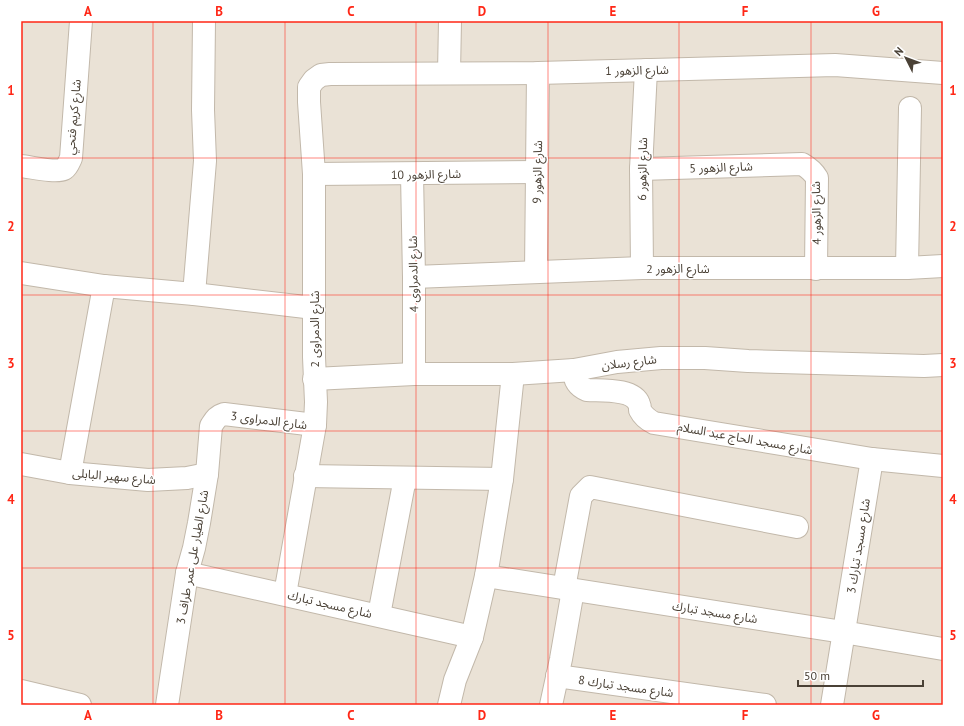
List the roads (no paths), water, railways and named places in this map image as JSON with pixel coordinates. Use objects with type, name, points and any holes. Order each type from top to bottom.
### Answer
[{"type":"street","name":"شارع كريم فتحي","points":[[21,166],[56,170],[63,169],[68,164],[70,158],[81,21]]},
{"type":"street","points":[[194,294],[205,161],[203,110],[204,21]]},
{"type":"street","points":[[449,73],[450,21]]},
{"type":"street","name":"شارع الزهور 1","points":[[330,74],[538,73],[835,65],[943,73]]},
{"type":"street","name":"شارع الزهور 6","points":[[642,268],[641,169],[646,70]]},
{"type":"street","name":"شارع الزهور 9","points":[[536,272],[538,73]]},
{"type":"street","name":"شارع الدمراوى 2","points":[[285,594],[315,425],[314,174],[309,87],[314,80],[321,75],[330,74]]},
{"type":"street","points":[[907,268],[910,108]]},
{"type":"street","name":"شارع الزهور 5","points":[[641,169],[802,164]]},
{"type":"street","name":"شارع الزهور 4","points":[[802,164],[814,172],[817,178],[816,268]]},
{"type":"street","name":"شارع الزهور 10","points":[[314,174],[537,172]]},
{"type":"street","name":"شارع الدمراوى 4","points":[[412,174],[414,374]]},
{"type":"street","name":"شارع الزهور 2","points":[[414,277],[642,268],[907,268],[943,266]]},
{"type":"street","points":[[21,273],[104,286],[194,294],[314,308]]},
{"type":"street","points":[[70,473],[104,286]]},
{"type":"street","name":"شارع رسلان","points":[[314,379],[414,374],[513,374],[574,370],[617,362],[661,358],[704,358],[924,366],[943,365]]},
{"type":"street","name":"شارع مسجد الحاج عبد السلام","points":[[574,370],[576,383],[587,390],[628,393],[635,397],[643,415],[654,423],[872,459],[943,466]]},
{"type":"street","points":[[449,705],[454,680],[472,637],[486,576],[502,479],[513,374]]},
{"type":"street","name":"شارع الدمراوى 3","points":[[224,414],[315,425]]},
{"type":"street","name":"شارع الطيار على عمر طراف 3","points":[[167,705],[187,573],[199,523],[211,426],[215,419],[224,414]]},
{"type":"street","name":"شارع مسجد تبارك 3","points":[[832,705],[872,459]]},
{"type":"street","name":"شارع سهير البابلى","points":[[21,464],[70,473],[148,480],[187,478],[206,474]]},
{"type":"street","points":[[306,476],[502,479]]},
{"type":"street","points":[[379,616],[405,478]]},
{"type":"street","points":[[550,705],[557,676],[581,496],[590,487],[798,527]]},
{"type":"street","name":"شارع مسجد تبارك","points":[[187,573],[472,637]]},
{"type":"street","name":"شارع مسجد تبارك","points":[[486,576],[943,649]]},
{"type":"street","name":"شارع مسجد تبارك 8","points":[[557,676],[722,702],[766,705]]},
{"type":"street","points":[[21,691],[49,701],[80,705]]}]
